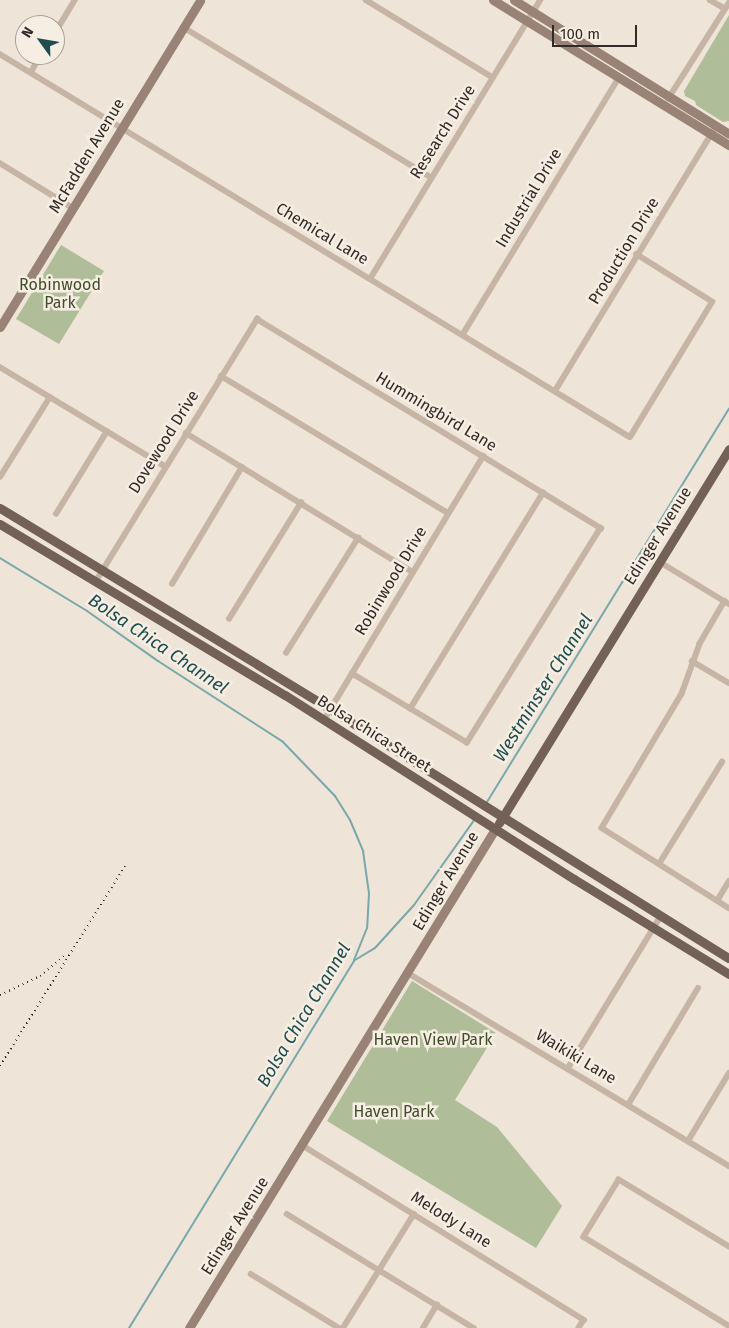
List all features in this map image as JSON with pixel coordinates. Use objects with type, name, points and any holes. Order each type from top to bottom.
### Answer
[{"type":"main road","name":"Edinger Avenue","points":[[495,829],[729,449]]},
{"type":"main road","name":"Bolsa Chica Street","points":[[0,508],[330,709],[581,868],[729,958]]},
{"type":"main road","name":"Bolsa Chica Street","points":[[0,524],[324,720],[574,879],[729,974]]},
{"type":"main road","points":[[574,879],[581,868]]},
{"type":"street","points":[[65,17],[76,0]]},
{"type":"street","name":"McFadden Avenue","points":[[1,323],[200,0]]},
{"type":"street","points":[[366,0],[492,78]]},
{"type":"street","points":[[493,0],[665,105],[713,130],[729,134]]},
{"type":"street","points":[[514,0],[670,96],[729,145]]},
{"type":"street","name":"Research Drive","points":[[370,278],[540,0]]},
{"type":"street","points":[[710,0],[724,8]]},
{"type":"street","points":[[665,105],[724,8],[729,3]]},
{"type":"street","points":[[183,27],[431,177]]},
{"type":"street","name":"Chemical Lane","points":[[0,54],[630,437],[712,302],[637,255]]},
{"type":"street","points":[[30,72],[35,65]]},
{"type":"street","name":"Industrial Drive","points":[[463,334],[619,77]]},
{"type":"street","name":"Production Drive","points":[[555,391],[713,130]]},
{"type":"street","points":[[0,163],[73,208]]},
{"type":"street","name":"Dovewood Drive","points":[[96,581],[257,319]]},
{"type":"street","name":"Hummingbird Lane","points":[[257,319],[601,528],[467,743],[410,709]]},
{"type":"street","points":[[0,366],[165,466]]},
{"type":"street","points":[[222,376],[448,513]]},
{"type":"street","points":[[0,477],[50,397]]},
{"type":"street","points":[[56,514],[107,431]]},
{"type":"street","points":[[186,433],[413,572]]},
{"type":"street","name":"Robinwood Drive","points":[[324,720],[483,456]]},
{"type":"street","points":[[172,584],[242,467]]},
{"type":"street","points":[[352,674],[410,709],[543,493]]},
{"type":"street","points":[[229,619],[301,503]]},
{"type":"street","points":[[286,653],[358,538]]},
{"type":"street","points":[[660,562],[727,603],[700,644],[692,661],[682,694],[602,828],[729,908]]},
{"type":"street","points":[[692,661],[729,683]]},
{"type":"street","points":[[659,864],[722,762]]},
{"type":"street","name":"Edinger Avenue","points":[[189,1328],[495,829]]},
{"type":"street","points":[[717,901],[729,881]]},
{"type":"street","points":[[568,1068],[660,917]]},
{"type":"street","name":"Waikiki Lane","points":[[408,972],[729,1166]]},
{"type":"street","points":[[628,1105],[698,988]]},
{"type":"street","points":[[688,1141],[729,1073]]},
{"type":"street","name":"Melody Lane","points":[[302,1145],[584,1320],[579,1328]]},
{"type":"street","points":[[729,1247],[619,1180],[584,1237],[729,1326]]},
{"type":"street","points":[[287,1214],[474,1328]]},
{"type":"street","points":[[251,1274],[341,1328],[414,1214]]},
{"type":"street","points":[[423,1328],[437,1306]]},
{"type":"green space","points":[[729,15],[729,121],[723,122],[696,105],[695,101],[685,96],[684,91]]},
{"type":"green space","name":"Robinwood Park","points":[[61,245],[104,271],[59,344],[16,319]]},
{"type":"green space","name":"Haven Park","points":[[412,981],[496,1033],[455,1100],[497,1127],[562,1206],[536,1248],[327,1121]]},
{"type":"waterway","name":"Westminster Channel","points":[[487,802],[729,409]]},
{"type":"waterway","name":"Bolsa Chica Channel","points":[[0,558],[87,611],[158,661],[283,742],[335,796],[350,820],[363,851],[369,893],[367,928],[354,961],[129,1328]]},
{"type":"waterway","name":"Westminster Channel","points":[[355,960],[375,948],[414,905],[475,819]]},
{"type":"railway","points":[[0,1066],[125,866]]},
{"type":"railway","points":[[0,995],[40,976],[65,955]]},
{"type":"park label","name":"Haven View Park","points":[[433,1040]]}]
